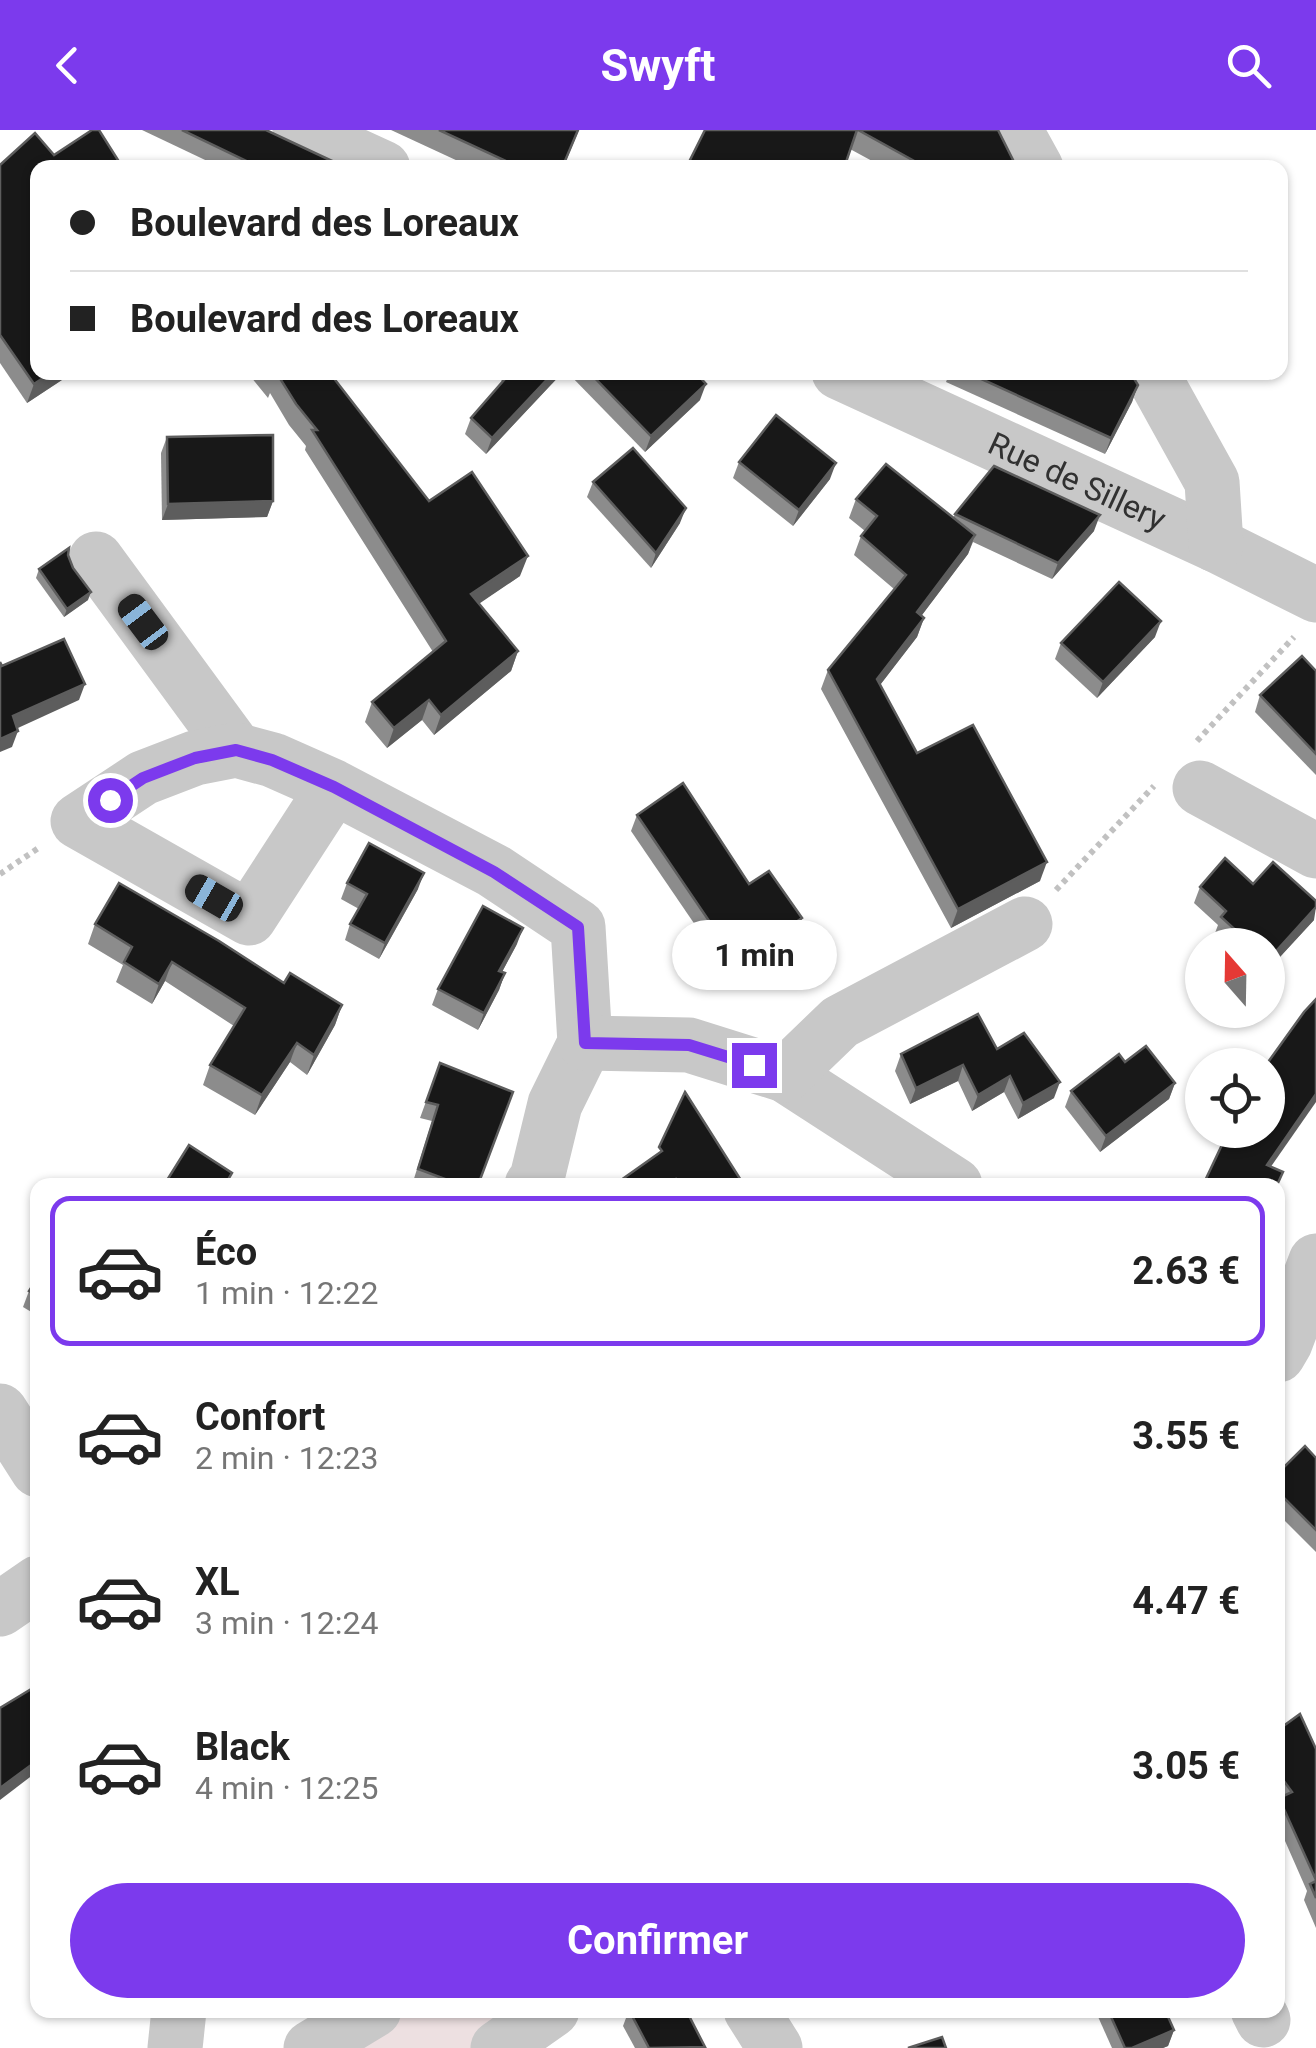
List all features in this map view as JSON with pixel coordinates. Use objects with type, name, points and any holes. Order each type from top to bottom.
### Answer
[{"type":"street","points":[[300,130],[366,160]]},
{"type":"street","points":[[1015,130],[1032,160]]},
{"type":"street","name":"Rue de Sillery","points":[[856,380],[1216,545],[1316,596]]},
{"type":"street","points":[[1155,380],[1212,482],[1216,545]]},
{"type":"street","points":[[96,559],[236,750]]},
{"type":"street","points":[[334,787],[248,918],[78,821],[143,778],[195,758],[236,750],[272,760],[334,787],[494,872],[578,927],[585,1043],[555,1104],[537,1178]]},
{"type":"street","points":[[1200,788],[1316,851]]},
{"type":"street","points":[[786,1075],[840,1022],[1024,924]]},
{"type":"street","points":[[585,1043],[689,1045],[786,1075],[943,1178]]},
{"type":"street","points":[[1293,1357],[1316,1261]]},
{"type":"street","points":[[0,1383],[30,1389]]},
{"type":"street","points":[[0,1411],[30,1458]]},
{"type":"street","points":[[0,1609],[30,1588]]},
{"type":"street","points":[[176,2048],[179,2018]]},
{"type":"street","points":[[311,2048],[361,2018]]},
{"type":"street","points":[[498,2048],[541,2018]]},
{"type":"street","points":[[756,2018],[775,2048]]},
{"type":"shaded area","points":[[396,2018],[517,2018],[472,2048],[347,2048]]},
{"type":"building","points":[[92,130],[99,130],[118,160],[30,160],[30,378],[0,335],[0,165],[35,133],[54,155]]},
{"type":"building","points":[[182,130],[266,130],[330,160],[244,160]]},
{"type":"building","points":[[439,130],[578,130],[565,160],[504,160]]},
{"type":"building","points":[[705,130],[857,130],[847,160],[690,160]]},
{"type":"building","points":[[858,130],[998,130],[1013,160],[912,160]]},
{"type":"building","points":[[281,380],[335,380],[429,501],[472,472],[528,556],[471,594],[518,651],[441,715],[429,700],[394,728],[372,702],[446,641],[312,430],[317,430]]},
{"type":"building","points":[[504,380],[546,380],[492,438],[471,418]]},
{"type":"building","points":[[597,380],[702,380],[706,384],[651,436]]},
{"type":"building","points":[[984,380],[1135,380],[1138,385],[1111,438]]},
{"type":"building","points":[[776,415],[836,463],[799,510],[739,462]]},
{"type":"building","points":[[273,435],[273,501],[168,504],[167,437]]},
{"type":"building","points":[[633,448],[686,508],[656,553],[593,482]]},
{"type":"building","points":[[886,464],[975,535],[917,612],[924,618],[877,679],[917,753],[973,725],[1047,862],[958,909],[828,670],[906,575],[861,536],[877,516],[856,499]]},
{"type":"building","points":[[994,466],[1100,515],[1058,563],[955,514]]},
{"type":"building","points":[[69,548],[73,568],[91,592],[67,609],[39,569]]},
{"type":"building","points":[[1119,582],[1161,621],[1103,682],[1061,643]]},
{"type":"building","points":[[64,639],[85,684],[13,716],[18,731],[0,739],[0,662],[2,666]]},
{"type":"building","points":[[1302,656],[1316,671],[1316,754],[1260,695]]},
{"type":"building","points":[[683,783],[749,884],[769,871],[802,918],[737,962],[637,815]]},
{"type":"building","points":[[369,843],[424,873],[385,943],[350,924],[367,894],[347,883]]},
{"type":"building","points":[[1225,858],[1253,884],[1273,862],[1316,901],[1316,907],[1285,941],[1285,928],[1233,928],[1221,917],[1226,911],[1200,887]]},
{"type":"building","points":[[119,883],[284,983],[290,973],[342,1005],[314,1055],[297,1043],[262,1095],[210,1065],[245,1008],[172,962],[159,984],[124,962],[132,947],[95,924]]},
{"type":"building","points":[[483,906],[523,928],[499,971],[505,973],[484,1013],[438,989]]},
{"type":"building","points":[[1316,999],[1316,1094],[1285,1139],[1285,1048],[1278,1048]]},
{"type":"building","points":[[978,1014],[997,1049],[1024,1033],[1060,1082],[1023,1103],[1010,1076],[978,1095],[963,1065],[916,1088],[901,1054]]},
{"type":"building","points":[[1146,1046],[1175,1083],[1106,1136],[1071,1091],[1119,1054],[1125,1062]]},
{"type":"building","points":[[440,1063],[513,1092],[481,1178],[442,1178],[418,1169],[438,1105],[426,1102]]},
{"type":"building","points":[[685,1092],[740,1178],[624,1178],[662,1151],[659,1147]]},
{"type":"building","points":[[189,1145],[232,1173],[229,1178],[168,1178]]},
{"type":"building","points":[[1220,1148],[1279,1148],[1267,1165],[1283,1172],[1280,1178],[1206,1178]]},
{"type":"building","points":[[1305,1446],[1316,1458],[1316,1530],[1285,1499],[1285,1466]]},
{"type":"building","points":[[30,1690],[30,1766],[0,1788],[0,1708]]},
{"type":"building","points":[[1300,1714],[1316,1749],[1316,1880],[1285,1811],[1285,1795],[1292,1792],[1285,1782],[1285,1725]]},
{"type":"building","points":[[633,2018],[690,2018],[705,2047],[649,2048]]},
{"type":"building","points":[[1112,2018],[1169,2018],[1174,2030],[1125,2048]]},
{"type":"building","points":[[942,2037],[946,2048],[908,2048]]},
{"type":"route","points":[[110,800],[143,778],[195,758],[236,750],[272,760],[334,787],[494,872],[578,927],[585,1043],[689,1045],[754,1065]]}]
